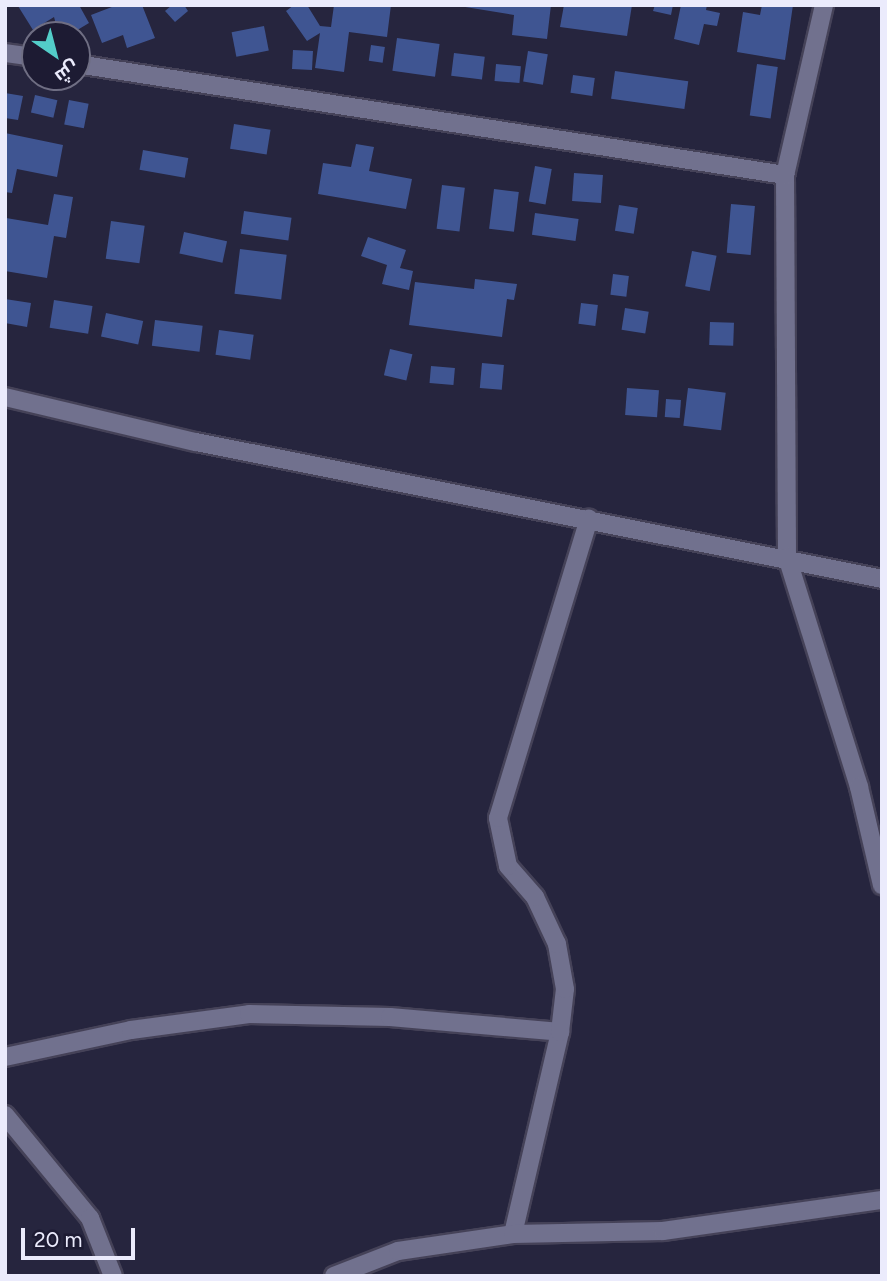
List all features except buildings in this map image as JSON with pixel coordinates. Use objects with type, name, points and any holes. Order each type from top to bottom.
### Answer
[{"type":"street","points":[[824,5],[786,175],[787,557],[859,787],[882,885]]},
{"type":"street","points":[[91,66],[786,175]]},
{"type":"street","points":[[5,397],[196,442],[787,557],[882,579]]},
{"type":"street","points":[[513,1234],[560,1031],[565,989],[557,944],[535,897],[508,866],[498,818],[589,519]]},
{"type":"street","points":[[5,1057],[131,1030],[249,1014],[390,1017],[560,1031]]},
{"type":"street","points":[[5,1115],[90,1218],[113,1276]]},
{"type":"street","points":[[334,1276],[398,1251],[513,1234],[663,1231],[882,1199]]}]
